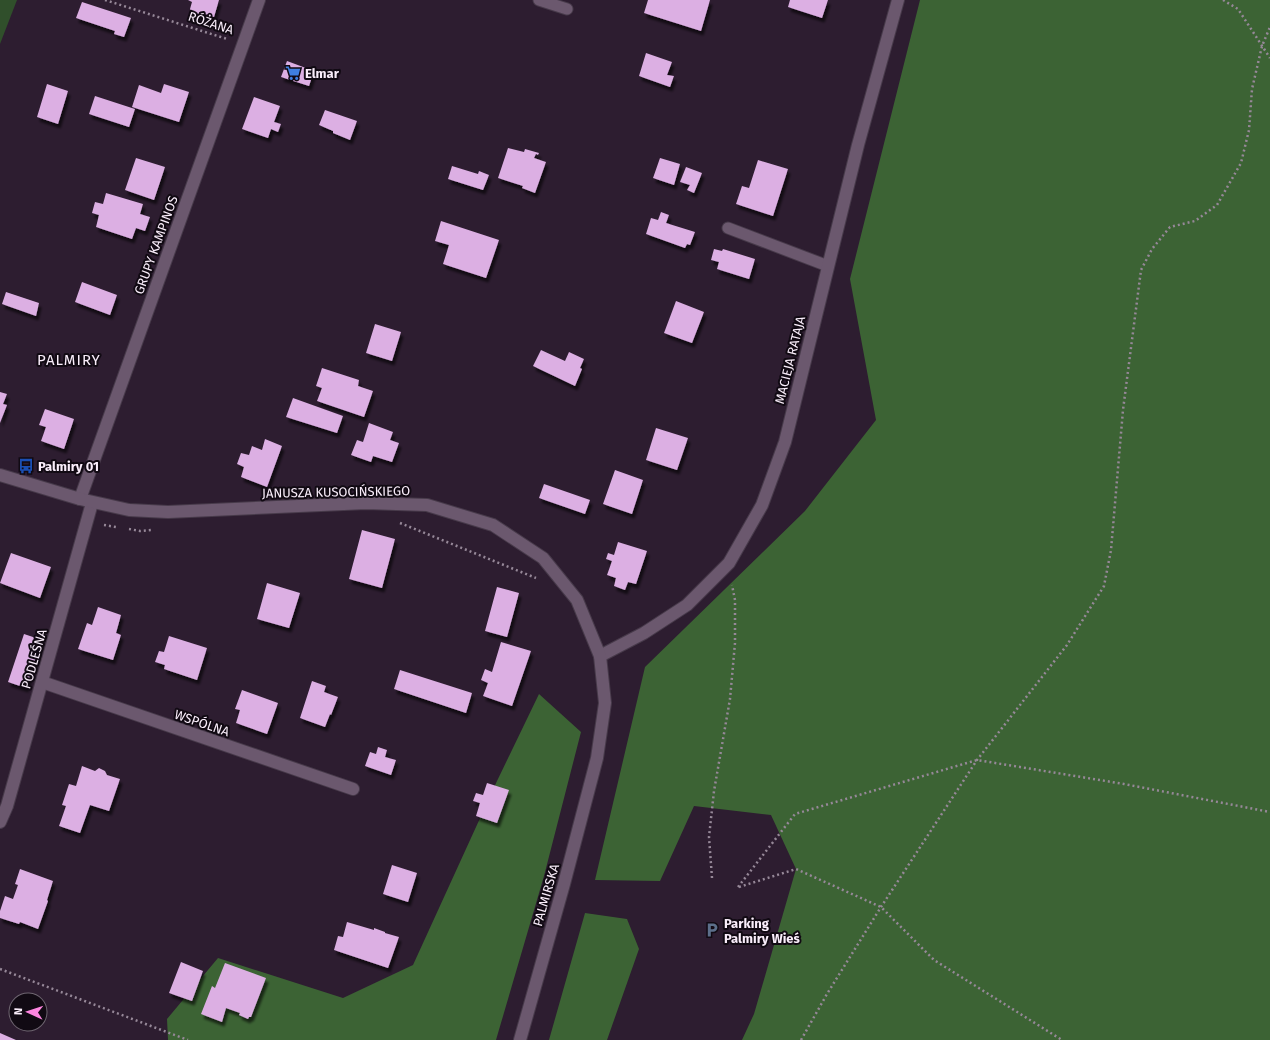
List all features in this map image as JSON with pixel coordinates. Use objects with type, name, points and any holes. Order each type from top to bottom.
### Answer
[{"type":"street","name":"GRUPY KAMPINOS","points":[[86,501],[259,0]]},
{"type":"street","name":"MACIEJA RATAJA","points":[[600,656],[644,633],[687,605],[729,563],[762,504],[785,442],[858,145],[898,0]]},
{"type":"street","name":"JANUSZA KUSOCIŃSKIEGO","points":[[0,475],[86,501],[129,510],[168,512],[366,503],[427,505],[493,525],[544,558],[578,600],[600,656],[605,703],[597,758]]},
{"type":"street","name":"PODLEŚNA","points":[[0,822],[7,806],[87,522],[86,501]]},
{"type":"street","name":"WSPÓLNA","points":[[42,682],[353,790]]},
{"type":"street","name":"PALMIRSKA","points":[[520,1040],[564,884],[597,758]]},
{"type":"lane","points":[[539,0],[567,9]]},
{"type":"lane","points":[[728,228],[828,266]]},
{"type":"path","name":"RÓŻANA","points":[[105,0],[243,44]]},
{"type":"path","points":[[1223,0],[1238,9],[1270,58]]},
{"type":"path","points":[[801,1040],[827,994],[881,906],[977,760],[1068,645],[1104,586],[1111,550],[1123,410],[1141,270],[1152,249],[1170,226],[1195,220],[1217,205],[1241,163],[1249,130],[1252,89],[1262,46],[1270,27]]},
{"type":"path","points":[[393,520],[536,578]]},
{"type":"path","points":[[87,522],[117,527]]},
{"type":"path","points":[[125,528],[140,531],[156,530]]},
{"type":"path","points":[[712,878],[709,837],[714,791],[730,699],[735,643],[735,600],[729,563]]},
{"type":"path","points":[[1062,1040],[934,960],[881,906],[796,869],[738,887],[795,814],[977,760],[1117,783],[1270,812]]},
{"type":"path","points":[[0,969],[188,1040]]},
{"type":"green space","points":[[0,0],[17,0],[0,44]]},
{"type":"green space","points":[[920,0],[1270,0],[1270,1040],[742,1040],[754,1014],[796,869],[771,815],[694,806],[660,881],[595,880],[645,667],[805,511],[876,420],[850,279]]},
{"type":"green space","points":[[539,694],[581,732],[544,876],[496,1040],[168,1040],[167,1019],[218,958],[343,998],[413,965],[497,781]]},
{"type":"green space","points":[[585,913],[627,919],[639,949],[607,1040],[549,1040]]},
{"type":"building","points":[[188,0],[219,0],[214,17],[202,13],[198,16],[192,14],[190,9],[192,2]]},
{"type":"building","points":[[648,0],[710,0],[701,31],[644,13]]},
{"type":"building","points":[[790,0],[828,0],[822,18],[788,7]]},
{"type":"building","points":[[82,2],[131,18],[124,37],[114,34],[115,31],[76,18]]},
{"type":"building","points":[[646,53],[672,62],[667,75],[674,76],[670,87],[639,76]]},
{"type":"building","points":[[287,61],[314,71],[309,86],[281,77]]},
{"type":"building","points":[[47,84],[68,91],[58,124],[37,117]]},
{"type":"building","points":[[164,84],[189,92],[179,122],[132,107],[139,85],[161,93]]},
{"type":"building","points":[[95,96],[135,109],[129,127],[89,114]]},
{"type":"building","points":[[254,97],[280,106],[274,122],[281,124],[278,132],[271,129],[268,138],[242,129]]},
{"type":"building","points":[[325,110],[357,121],[350,140],[319,125]]},
{"type":"building","points":[[508,148],[524,152],[525,149],[539,153],[538,155],[536,154],[534,158],[546,162],[535,193],[522,188],[523,186],[498,178]]},
{"type":"building","points":[[136,158],[165,167],[154,200],[125,190]]},
{"type":"building","points":[[660,158],[680,164],[674,185],[653,178]]},
{"type":"building","points":[[758,160],[788,169],[773,216],[736,204],[742,186],[749,188]]},
{"type":"building","points":[[452,166],[478,174],[479,171],[489,175],[483,190],[448,179]]},
{"type":"building","points":[[686,167],[702,173],[694,193],[687,190],[690,185],[680,182]]},
{"type":"building","points":[[106,193],[143,204],[140,214],[150,217],[145,231],[136,228],[132,239],[96,227],[99,215],[92,213],[95,202],[103,204]]},
{"type":"building","points":[[661,212],[669,215],[666,223],[695,232],[690,245],[687,244],[685,248],[646,234],[651,218],[658,220]]},
{"type":"building","points":[[441,221],[499,240],[486,278],[443,264],[449,245],[435,241]]},
{"type":"building","points":[[714,249],[722,251],[723,249],[755,259],[749,279],[717,269],[719,262],[711,260]]},
{"type":"building","points":[[82,282],[117,295],[110,315],[75,302]]},
{"type":"building","points":[[6,292],[39,303],[36,316],[2,304]]},
{"type":"building","points":[[676,301],[704,312],[692,343],[664,333]]},
{"type":"building","points":[[375,324],[401,332],[392,361],[366,353]]},
{"type":"building","points":[[541,350],[565,361],[569,352],[584,359],[580,368],[582,369],[575,386],[533,366]]},
{"type":"building","points":[[322,368],[359,380],[358,386],[373,391],[364,417],[317,401],[322,388],[316,386]]},
{"type":"building","points":[[0,392],[7,394],[3,404],[7,405],[0,423]]},
{"type":"building","points":[[293,398],[343,416],[337,433],[286,417]]},
{"type":"building","points":[[45,409],[74,419],[64,449],[41,441],[46,427],[39,425]]},
{"type":"building","points":[[369,423],[393,432],[390,440],[399,443],[392,462],[373,456],[371,462],[351,455],[357,440],[363,442]]},
{"type":"building","points":[[656,428],[688,438],[677,470],[646,460]]},
{"type":"building","points":[[265,439],[282,446],[267,487],[241,477],[244,467],[237,464],[241,453],[249,455],[252,446],[262,450]]},
{"type":"building","points":[[615,470],[643,480],[632,514],[603,504]]},
{"type":"building","points":[[544,484],[590,500],[585,514],[539,498]]},
{"type":"building","points":[[362,530],[395,539],[382,588],[349,579]]},
{"type":"building","points":[[618,542],[647,551],[636,584],[628,582],[625,590],[614,586],[616,578],[607,575],[612,561],[606,559],[608,553],[614,555]]},
{"type":"building","points":[[11,553],[51,567],[40,598],[0,583]]},
{"type":"building","points":[[267,583],[300,593],[289,628],[257,619]]},
{"type":"building","points":[[497,587],[519,593],[507,637],[485,631]]},
{"type":"building","points":[[98,607],[121,615],[116,633],[121,635],[113,660],[78,649],[87,623],[92,625]]},
{"type":"building","points":[[24,634],[42,640],[26,688],[8,682]]},
{"type":"building","points":[[169,636],[207,648],[197,680],[164,669],[165,665],[155,662],[159,651],[164,652]]},
{"type":"building","points":[[501,642],[531,651],[512,706],[483,696],[488,683],[481,680],[485,669],[492,672]]},
{"type":"building","points":[[400,670],[472,693],[466,713],[394,689]]},
{"type":"building","points":[[312,681],[326,686],[324,692],[338,697],[325,727],[300,718]]},
{"type":"building","points":[[242,690],[278,703],[267,734],[236,723],[240,710],[235,709]]},
{"type":"building","points":[[378,747],[387,750],[385,757],[396,760],[391,775],[365,766],[370,752],[376,754]]},
{"type":"building","points":[[82,766],[95,771],[99,768],[105,771],[107,775],[120,779],[109,811],[90,805],[80,833],[59,826],[66,806],[62,805],[69,784],[76,786]]},
{"type":"building","points":[[487,783],[509,790],[497,823],[476,816],[480,803],[473,801],[476,793],[483,795]]},
{"type":"building","points":[[392,865],[417,873],[408,902],[383,894]]},
{"type":"building","points":[[20,869],[53,881],[38,929],[20,922],[19,924],[0,918],[0,911],[5,896],[13,899],[18,885],[15,884]]},
{"type":"building","points":[[347,922],[374,930],[374,928],[399,937],[388,968],[334,950],[338,936],[343,937]]},
{"type":"building","points":[[181,962],[203,971],[192,1001],[169,993]]},
{"type":"building","points":[[225,963],[266,978],[251,1017],[248,1019],[239,1015],[240,1013],[226,1008],[222,1022],[201,1014],[212,986],[215,988]]},
{"type":"building","points":[[0,1033],[16,1040],[0,1040]]},
{"type":"place","name":"Elmar","points":[[293,73]]},
{"type":"place","name":"Palmiry 01","points":[[26,466]]},
{"type":"place","name":"Parking Palmiry Wieś","points":[[712,930]]},
{"type":"district","name":"PALMIRY","points":[[69,360]]}]
